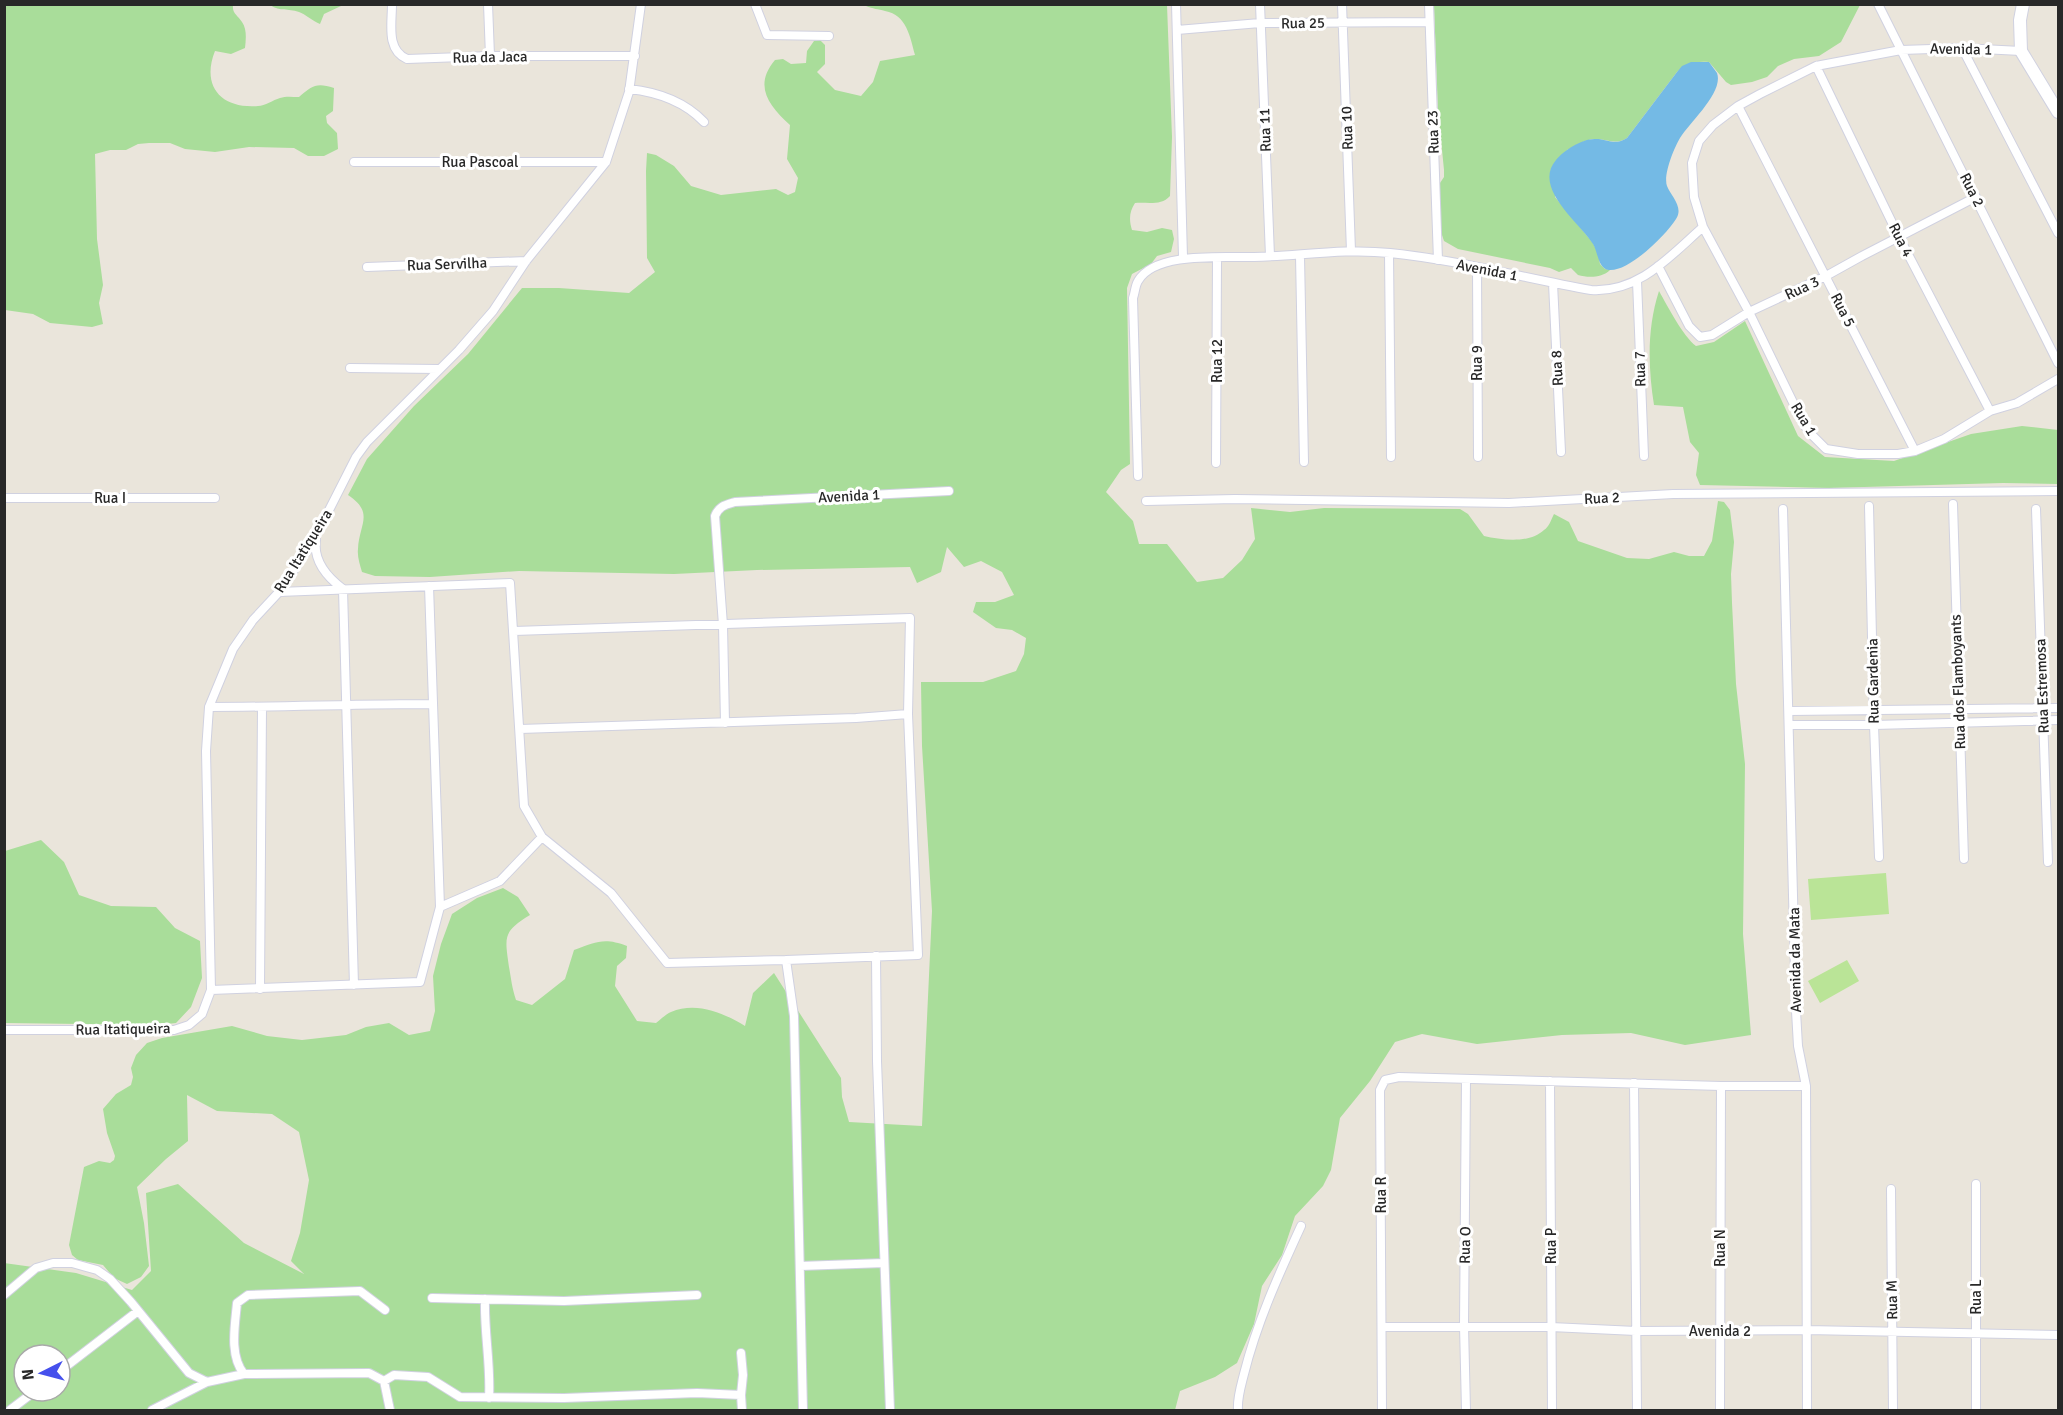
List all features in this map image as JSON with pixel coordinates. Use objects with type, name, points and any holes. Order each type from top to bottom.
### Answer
[{"type":"street","name":"Rua da Jaca","points":[[392,4],[392,42],[395,51],[407,59],[490,56],[635,56]]},
{"type":"street","points":[[488,4],[490,56]]},
{"type":"street","name":"Rua Itatiqueira","points":[[4,1030],[174,1030],[189,1025],[202,1014],[211,990],[206,751],[209,707],[233,649],[254,620],[279,592],[324,520],[346,474],[367,442],[459,350],[493,311],[526,261],[606,162],[629,89],[641,4]]},
{"type":"street","points":[[755,4],[767,35],[829,36]]},
{"type":"street","points":[[1176,4],[1183,257]]},
{"type":"street","name":"Rua 11","points":[[1260,4],[1270,256]]},
{"type":"street","name":"Rua 10","points":[[1342,4],[1351,251]]},
{"type":"street","name":"Rua 23","points":[[1428,4],[1438,260]]},
{"type":"street","points":[[1878,4],[1901,50]]},
{"type":"street","points":[[2023,4],[2020,20],[2021,51],[2057,108]]},
{"type":"street","name":"Rua 25","points":[[1177,30],[1260,23],[1429,22]]},
{"type":"street","points":[[1962,48],[2058,233]]},
{"type":"street","name":"Avenida 1","points":[[1138,476],[1133,298],[1137,281],[1146,272],[1161,264],[1183,257],[1300,256],[1351,251],[1389,253],[1438,260],[1604,291],[1626,286],[1658,266],[1703,226],[1694,197],[1692,163],[1699,141],[1713,125],[1738,106],[1816,66],[1901,50],[1962,48],[2021,51]]},
{"type":"street","name":"Rua 2","points":[[1901,50],[2058,363]]},
{"type":"street","name":"Rua 4","points":[[1816,66],[1899,237],[1990,411]]},
{"type":"street","points":[[629,89],[645,91],[672,100],[692,110],[704,122]]},
{"type":"street","name":"Rua 5","points":[[1738,106],[1915,451]]},
{"type":"street","name":"Rua Pascoal","points":[[354,162],[606,162]]},
{"type":"street","name":"Rua 3","points":[[1658,266],[1689,326],[1700,337],[1712,335],[1749,312],[1826,276],[1976,197]]},
{"type":"street","name":"Rua 1","points":[[1703,226],[1749,312],[1804,424],[1810,434],[1826,449],[1858,454],[1898,454],[1915,451],[1944,439],[1990,411],[2017,402],[2058,378]]},
{"type":"street","points":[[1389,253],[1391,457]]},
{"type":"street","points":[[1300,256],[1304,462]]},
{"type":"street","name":"Rua 12","points":[[1216,463],[1217,258]]},
{"type":"street","name":"Rua Servilha","points":[[368,267],[526,261]]},
{"type":"street","name":"Rua 9","points":[[1477,268],[1478,457]]},
{"type":"street","name":"Rua 7","points":[[1637,281],[1644,456]]},
{"type":"street","name":"Rua 8","points":[[1553,283],[1561,453]]},
{"type":"street","points":[[350,368],[439,369]]},
{"type":"street","name":"Avenida 1","points":[[725,723],[723,625],[716,516],[718,509],[723,505],[750,501],[949,491]]},
{"type":"street","name":"Rua 2","points":[[1146,501],[1509,502],[1673,494],[2058,491]]},
{"type":"street","name":"Rua I","points":[[4,498],[216,498]]},
{"type":"street","name":"Rua dos Flamboyants","points":[[1953,504],[1964,859]]},
{"type":"street","name":"Rua Gardenia","points":[[1869,506],[1879,857]]},
{"type":"street","name":"Avenida da Mata","points":[[1783,509],[1796,1011],[1798,1046],[1806,1086],[1807,1410]]},
{"type":"street","name":"Rua Estremosa","points":[[2036,509],[2048,862]]},
{"type":"street","points":[[324,520],[317,534],[315,548],[317,560],[332,580],[343,589],[354,985]]},
{"type":"street","points":[[279,592],[510,583],[524,806],[542,837],[611,893],[667,963],[918,955],[908,714],[910,618],[514,631]]},
{"type":"street","points":[[211,990],[420,982],[440,907],[429,586]]},
{"type":"street","points":[[209,707],[433,704]]},
{"type":"street","points":[[260,989],[262,707]]},
{"type":"street","points":[[1789,711],[2058,708]]},
{"type":"street","points":[[520,729],[856,718],[908,714]]},
{"type":"street","points":[[1789,725],[2058,720]]},
{"type":"street","points":[[440,907],[500,881],[542,837]]},
{"type":"street","points":[[876,956],[877,1061],[890,1410]]},
{"type":"street","points":[[786,960],[794,1016],[803,1410]]},
{"type":"street","name":"Rua R","points":[[1382,1327],[1380,1090],[1384,1080],[1399,1077],[1466,1079]]},
{"type":"street","points":[[1466,1079],[1806,1086]]},
{"type":"street","name":"Rua O","points":[[1466,1079],[1464,1326],[1466,1410]]},
{"type":"street","name":"Rua P","points":[[1550,1081],[1552,1410]]},
{"type":"street","points":[[1634,1083],[1637,1410]]},
{"type":"street","name":"Rua N","points":[[1720,1410],[1721,1086]]},
{"type":"street","name":"Rua L","points":[[1976,1184],[1976,1410]]},
{"type":"street","name":"Rua M","points":[[1891,1189],[1893,1410]]},
{"type":"street","points":[[1238,1410],[1250,1349],[1272,1287],[1301,1226]]},
{"type":"street","points":[[4,1295],[36,1268],[53,1263],[72,1263],[97,1270],[110,1279],[189,1373],[207,1382]]},
{"type":"street","points":[[800,1266],[884,1263]]},
{"type":"street","points":[[244,1374],[237,1365],[235,1332],[237,1303],[248,1295],[360,1291],[385,1310]]},
{"type":"street","points":[[432,1298],[597,1300],[697,1295]]},
{"type":"street","points":[[485,1299],[489,1398]]},
{"type":"street","points":[[72,1362],[138,1311]]},
{"type":"street","points":[[1382,1327],[1382,1410]]},
{"type":"street","name":"Avenida 2","points":[[1382,1327],[1551,1327],[1636,1331],[1807,1330],[2058,1335]]},
{"type":"street","points":[[741,1353],[742,1410]]},
{"type":"street","points":[[152,1410],[207,1382],[244,1374],[369,1373],[384,1381]]},
{"type":"street","points":[[384,1381],[394,1375],[428,1377],[460,1398],[564,1398],[696,1393],[741,1395]]},
{"type":"street","points":[[384,1381],[390,1410]]},
{"type":"green space","points":[[341,4],[324,14],[320,24],[299,12],[270,5]]},
{"type":"green space","points":[[4,5],[233,5],[234,12],[245,28],[245,48],[231,54],[215,51],[211,64],[211,75],[217,93],[234,104],[258,106],[282,97],[299,97],[315,86],[323,85],[334,88],[333,111],[326,116],[327,123],[337,133],[338,149],[324,156],[308,156],[294,148],[249,147],[215,152],[185,149],[170,143],[149,143],[138,144],[126,150],[110,150],[95,154],[97,239],[103,285],[99,303],[103,324],[92,327],[50,323],[33,314],[5,310]]},
{"type":"green space","points":[[1167,5],[1172,137],[1170,196],[1158,202],[1135,203],[1130,219],[1132,230],[1147,232],[1162,228],[1172,230],[1174,239],[1171,252],[1157,256],[1151,264],[1132,274],[1127,288],[1130,464],[1121,470],[1106,492],[1133,521],[1139,544],[1167,544],[1197,582],[1223,578],[1242,560],[1255,539],[1251,508],[1290,512],[1324,508],[1460,509],[1468,514],[1484,536],[1515,540],[1538,534],[1547,527],[1554,514],[1569,522],[1578,541],[1627,558],[1649,559],[1674,552],[1689,556],[1704,556],[1712,541],[1718,501],[1724,502],[1730,510],[1734,542],[1731,574],[1736,684],[1745,764],[1743,934],[1751,1035],[1685,1045],[1631,1033],[1562,1035],[1477,1044],[1422,1034],[1395,1042],[1370,1081],[1340,1118],[1331,1170],[1323,1186],[1295,1216],[1282,1255],[1262,1286],[1254,1324],[1237,1363],[1215,1377],[1180,1391],[1175,1410],[5,1410],[4,1263],[76,1273],[132,1290],[151,1271],[146,1193],[178,1184],[244,1243],[304,1274],[291,1261],[300,1233],[309,1180],[299,1132],[272,1114],[217,1111],[187,1095],[188,1141],[137,1187],[149,1266],[141,1277],[127,1284],[114,1278],[103,1265],[78,1260],[72,1255],[69,1245],[84,1167],[99,1161],[110,1163],[115,1156],[107,1133],[103,1109],[116,1094],[131,1085],[133,1077],[131,1068],[136,1055],[147,1043],[162,1038],[232,1026],[267,1036],[302,1040],[346,1035],[366,1027],[389,1023],[409,1035],[430,1031],[435,1011],[433,976],[452,914],[477,898],[503,888],[518,897],[530,915],[514,926],[507,942],[509,967],[516,1000],[532,1005],[565,979],[574,950],[606,941],[627,946],[626,958],[617,966],[615,986],[637,1021],[656,1023],[671,1012],[700,1008],[719,1013],[745,1026],[753,993],[774,973],[841,1078],[842,1097],[849,1122],[922,1126],[932,911],[922,746],[921,682],[983,682],[1016,671],[1024,654],[1026,638],[1012,630],[996,628],[973,612],[976,602],[995,602],[1014,595],[1002,572],[981,561],[964,567],[947,547],[941,572],[917,583],[910,567],[674,574],[519,571],[430,577],[375,576],[362,572],[358,552],[363,513],[356,501],[348,495],[367,459],[414,406],[468,354],[522,288],[629,293],[655,272],[647,258],[647,153],[656,155],[674,166],[691,186],[721,195],[776,189],[788,195],[795,192],[798,178],[787,159],[790,125],[770,103],[766,95],[765,78],[768,69],[775,60],[783,59],[791,64],[806,63],[807,51],[814,41],[820,40],[825,45],[825,64],[817,72],[835,90],[861,96],[873,82],[880,61],[915,55],[903,22],[892,13],[866,6]]},
{"type":"green space","points":[[1434,5],[1860,5],[1841,42],[1819,56],[1794,59],[1778,66],[1767,77],[1731,85],[1709,62],[1696,62],[1677,72],[1627,138],[1614,142],[1590,140],[1567,150],[1555,197],[1593,243],[1600,264],[1610,270],[1603,275],[1590,277],[1578,275],[1571,268],[1559,272],[1550,268],[1458,249],[1444,241],[1439,211],[1440,183],[1444,177],[1444,170],[1438,110]]},
{"type":"green space","points":[[1659,291],[1681,328],[1696,346],[1714,342],[1745,321],[1798,436],[1825,457],[1894,461],[1971,434],[2022,426],[2058,430],[2058,484],[2003,483],[1829,488],[1700,485],[1696,475],[1699,453],[1690,442],[1683,407],[1654,405],[1650,348],[1652,319]]},
{"type":"green space","points":[[41,840],[64,862],[79,895],[111,906],[156,907],[175,928],[200,941],[202,978],[191,1007],[176,1023],[158,1025],[5,1023],[5,851]]},
{"type":"green space","points":[[1886,873],[1889,914],[1811,920],[1808,879]]},
{"type":"green space","points":[[1847,960],[1859,981],[1820,1003],[1808,981]]},
{"type":"water","points":[[1691,62],[1709,62],[1717,73],[1718,81],[1705,107],[1680,138],[1666,175],[1667,186],[1678,206],[1678,215],[1664,234],[1636,259],[1617,269],[1605,269],[1600,263],[1593,244],[1569,216],[1554,193],[1550,182],[1550,171],[1559,156],[1580,143],[1591,139],[1619,142],[1627,138],[1682,66]]}]
